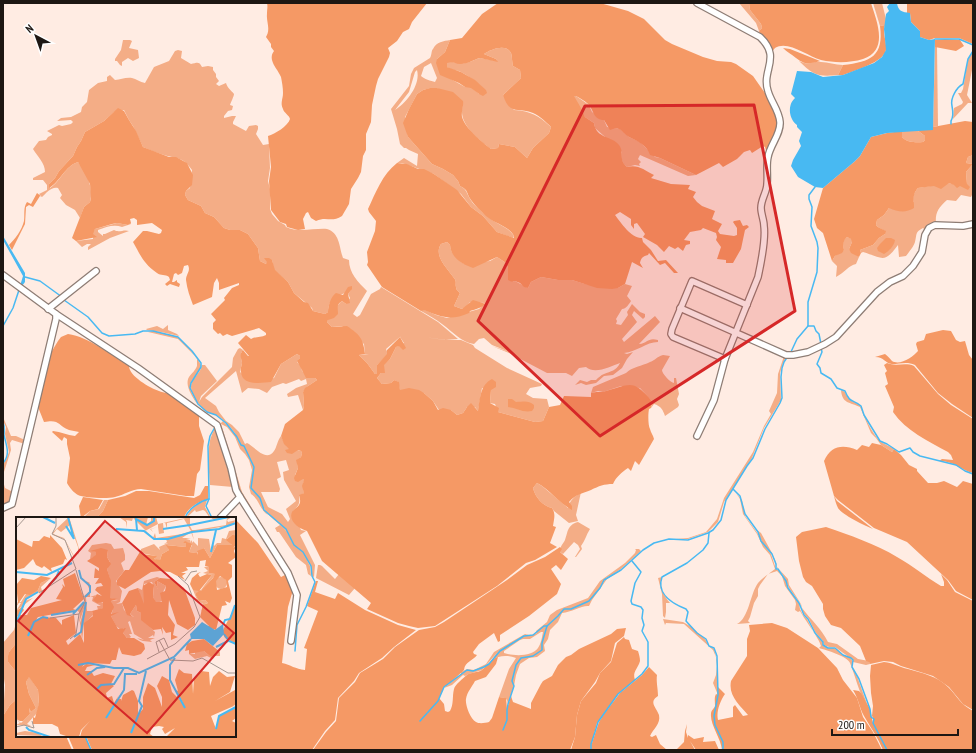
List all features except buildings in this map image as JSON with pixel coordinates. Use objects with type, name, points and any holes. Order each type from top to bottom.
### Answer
[{"type":"street","points":[[697,3],[760,37],[766,44],[771,55],[766,84],[768,92],[779,115],[780,127],[768,158],[767,185],[761,208],[764,227],[760,266],[753,289],[725,359],[714,400],[697,436]]},
{"type":"street","points":[[680,308],[789,355],[803,354],[836,337],[877,292],[908,272],[922,252],[923,242],[929,228],[936,225],[963,226],[973,224]]},
{"type":"street","points":[[48,309],[96,271]]},
{"type":"street","points":[[3,275],[48,309],[138,368],[217,425],[231,468],[236,490],[288,573],[297,595],[291,640]]},
{"type":"street","points":[[725,359],[673,337],[671,334],[680,308],[692,282],[746,304]]},
{"type":"street","points":[[3,508],[12,504],[56,314]]},
{"type":"street","points":[[221,517],[240,497]]},
{"type":"highlighted area","points":[[754,105],[795,311],[600,436],[478,321],[585,106]]},
{"type":"shaded area","points":[[267,3],[427,3],[412,22],[409,29],[403,32],[397,41],[388,48],[390,53],[389,57],[376,86],[372,105],[371,122],[366,134],[366,150],[363,156],[361,172],[351,189],[349,204],[342,216],[335,219],[323,219],[316,221],[311,218],[308,212],[306,213],[303,219],[305,229],[298,230],[287,227],[286,224],[280,222],[271,210],[269,181],[271,167],[268,136],[281,129],[289,122],[290,119],[282,107],[283,91],[281,77],[272,61],[272,54],[274,51],[266,37],[268,28]]},
{"type":"shaded area","points":[[498,3],[600,3],[628,11],[644,19],[665,40],[672,44],[703,57],[717,61],[731,62],[753,76],[777,113],[778,129],[767,154],[765,147],[763,146],[752,153],[750,150],[744,152],[737,159],[723,167],[719,163],[696,175],[660,158],[650,155],[644,146],[620,130],[610,130],[604,120],[600,120],[596,117],[588,104],[574,96],[585,117],[594,123],[598,132],[619,145],[622,151],[622,159],[627,167],[634,166],[641,168],[654,175],[651,178],[671,184],[690,185],[688,189],[696,192],[693,197],[697,202],[702,206],[715,211],[712,219],[722,224],[718,231],[720,234],[737,235],[737,228],[733,222],[734,221],[740,220],[743,226],[747,225],[749,227],[745,230],[741,249],[733,263],[726,263],[726,260],[717,259],[721,247],[716,240],[716,233],[703,228],[701,230],[690,232],[684,240],[690,241],[690,244],[686,245],[683,251],[678,247],[675,249],[669,246],[664,252],[657,245],[643,237],[645,234],[637,223],[634,224],[634,229],[631,225],[631,219],[620,212],[615,215],[627,230],[634,236],[642,238],[643,242],[651,250],[658,261],[666,260],[678,273],[674,273],[665,263],[660,265],[649,253],[641,260],[640,263],[643,268],[632,262],[625,284],[618,288],[597,288],[572,280],[558,280],[541,277],[531,282],[528,288],[515,281],[512,282],[508,280],[508,268],[506,263],[497,257],[473,268],[465,265],[452,254],[450,245],[447,242],[441,244],[439,253],[442,262],[455,279],[456,289],[460,293],[454,306],[462,309],[473,300],[486,304],[470,311],[469,313],[457,317],[446,317],[424,310],[421,311],[382,287],[367,265],[367,252],[375,231],[376,221],[368,209],[383,178],[397,163],[407,164],[418,169],[424,169],[434,174],[457,190],[471,207],[483,216],[497,232],[514,238],[509,230],[490,219],[476,206],[469,198],[466,190],[460,186],[453,175],[432,164],[408,137],[403,123],[417,94],[423,90],[437,88],[453,92],[463,101],[462,117],[464,121],[474,134],[491,149],[498,148],[499,144],[515,147],[527,158],[533,148],[549,133],[551,127],[540,117],[527,111],[515,110],[508,106],[503,95],[521,78],[520,70],[513,66],[511,54],[506,48],[498,48],[484,54],[496,59],[498,62],[480,58],[463,64],[451,62],[447,63],[447,67],[461,72],[475,80],[486,90],[487,93],[483,96],[471,88],[465,87],[440,75],[436,63],[437,59],[445,52],[450,40],[462,38],[482,14]]},
{"type":"shaded area","points":[[739,3],[749,3],[750,10],[761,24],[762,28],[759,31],[756,23]]},
{"type":"shaded area","points":[[749,3],[871,3],[878,27],[879,42],[871,55],[863,59],[848,62],[821,60],[792,47],[786,46],[775,48],[771,53],[759,31],[762,28],[761,24],[750,10]]},
{"type":"shaded area","points":[[873,3],[882,3],[886,19],[885,25],[880,26]]},
{"type":"shaded area","points":[[907,3],[973,3],[973,44],[959,38],[935,38],[929,40],[920,37],[920,31],[911,22],[910,13],[907,13]]},
{"type":"shaded area","points":[[885,25],[884,31],[886,50],[884,54],[868,66],[843,75],[838,75],[843,65],[861,62],[874,56],[880,44],[880,26]]},
{"type":"shaded area","points":[[123,40],[132,41],[129,48],[138,50],[139,58],[133,61],[128,58],[122,62],[122,66],[115,61],[115,59],[121,50]]},
{"type":"shaded area","points":[[450,40],[445,52],[437,59],[438,67],[449,78],[465,87],[471,87],[479,94],[485,90],[466,75],[447,67],[447,62],[466,63],[480,58],[497,61],[496,59],[484,54],[498,48],[506,48],[509,50],[513,66],[520,70],[521,78],[503,95],[514,110],[534,115],[551,127],[549,133],[533,148],[527,158],[515,147],[499,144],[498,148],[491,149],[470,130],[466,124],[462,112],[463,105],[437,88],[423,90],[417,94],[405,117],[408,137],[432,164],[453,175],[460,186],[466,190],[474,205],[490,219],[508,230],[514,236],[513,238],[497,232],[483,216],[471,207],[461,194],[434,174],[402,163],[397,163],[404,158],[417,166],[418,154],[404,148],[400,144],[391,109],[409,86],[411,74],[414,68],[430,58],[432,50],[436,45],[440,42]],"holes":[[[431,63],[437,78],[435,82],[421,76],[424,67]],[[417,70],[417,82],[412,93],[404,103],[395,110],[409,92]]]},
{"type":"shaded area","points":[[935,40],[960,40],[964,46],[956,51],[935,47]]},
{"type":"shaded area","points":[[935,47],[937,47],[938,126],[933,127]]},
{"type":"shaded area","points":[[783,48],[790,49],[820,61],[805,63]]},
{"type":"shaded area","points":[[175,51],[182,51],[181,58],[191,64],[198,63],[202,67],[213,67],[219,81],[216,84],[219,86],[226,83],[234,93],[230,105],[233,106],[232,110],[228,111],[224,118],[236,116],[233,124],[246,131],[249,126],[258,126],[256,134],[263,145],[269,144],[270,168],[268,181],[270,189],[270,209],[272,214],[278,221],[291,229],[327,229],[337,237],[343,258],[349,260],[352,273],[357,281],[367,291],[353,314],[357,317],[360,315],[371,294],[381,287],[438,322],[458,339],[446,340],[461,340],[473,345],[475,348],[507,368],[542,384],[541,386],[530,388],[526,394],[533,398],[547,399],[549,407],[543,421],[535,422],[498,412],[495,404],[490,403],[491,390],[482,388],[478,411],[475,407],[467,407],[463,413],[457,415],[451,410],[439,410],[433,401],[424,393],[400,390],[398,382],[394,380],[391,383],[382,384],[377,378],[381,373],[383,365],[390,359],[396,347],[404,343],[400,337],[401,336],[386,349],[388,354],[377,365],[377,374],[375,374],[359,355],[369,354],[365,354],[364,344],[342,326],[332,327],[327,322],[342,301],[346,304],[350,298],[348,294],[351,290],[335,297],[330,302],[328,312],[325,314],[313,311],[312,308],[294,293],[288,282],[274,270],[272,260],[266,264],[260,261],[258,248],[248,234],[240,230],[230,230],[224,228],[214,217],[205,213],[201,206],[188,200],[185,195],[186,191],[190,188],[192,170],[180,159],[143,147],[124,110],[114,112],[104,121],[85,132],[73,156],[49,184],[50,188],[57,182],[66,170],[78,162],[87,176],[91,192],[90,202],[84,207],[80,218],[75,210],[66,205],[60,198],[62,195],[58,188],[51,189],[42,197],[39,194],[47,190],[47,185],[43,180],[33,180],[33,178],[45,172],[45,169],[43,163],[33,149],[39,141],[46,140],[52,135],[47,131],[59,125],[62,126],[71,124],[73,122],[71,120],[57,121],[61,118],[71,117],[81,112],[82,107],[87,102],[89,90],[98,83],[107,81],[107,77],[110,75],[115,80],[132,78],[145,83],[154,67],[169,61]]},
{"type":"shaded area","points":[[973,52],[973,65],[967,95],[972,103],[968,103],[953,119],[954,108],[963,102],[958,93],[961,93],[963,89],[968,59]]},
{"type":"shaded area","points":[[799,61],[806,63],[824,62],[843,65],[838,75],[825,76],[812,72]]},
{"type":"shaded area","points":[[573,96],[576,96],[589,105],[592,112],[604,120],[607,127],[620,129],[629,137],[640,142],[655,157],[696,175],[688,176],[640,155],[638,159],[641,162],[639,164],[640,166],[635,165],[627,167],[622,161],[622,152],[595,128],[594,123],[585,117]]},
{"type":"shaded area","points":[[118,108],[124,111],[136,131],[143,147],[169,157],[176,157],[187,163],[193,175],[192,185],[186,191],[185,195],[188,200],[201,206],[205,213],[214,217],[224,228],[230,230],[240,230],[248,234],[258,248],[260,261],[266,264],[267,262],[264,258],[269,258],[272,260],[275,270],[288,282],[294,293],[304,302],[308,303],[313,311],[325,314],[328,312],[330,301],[334,294],[336,293],[343,295],[348,287],[352,286],[352,289],[348,294],[350,303],[346,304],[342,301],[340,302],[338,314],[327,322],[332,327],[347,326],[360,337],[365,354],[359,355],[375,374],[377,374],[377,365],[387,354],[387,350],[400,337],[406,348],[403,350],[399,346],[396,347],[390,359],[384,365],[385,373],[381,373],[377,378],[382,384],[391,383],[394,380],[399,382],[400,390],[409,388],[419,390],[433,401],[438,410],[443,408],[451,410],[457,415],[463,413],[471,403],[478,411],[483,389],[492,379],[496,382],[496,387],[491,390],[490,403],[499,408],[498,412],[535,422],[543,421],[549,407],[560,405],[564,396],[591,397],[591,393],[593,392],[604,392],[627,385],[636,386],[652,401],[648,419],[649,427],[654,439],[639,465],[635,461],[631,471],[628,468],[621,473],[613,484],[599,486],[575,497],[569,502],[572,506],[572,510],[537,483],[533,488],[536,495],[540,501],[552,508],[554,512],[553,526],[556,527],[550,543],[557,547],[535,560],[526,563],[497,586],[435,626],[418,628],[409,626],[398,623],[367,609],[371,603],[322,561],[307,531],[295,524],[291,515],[300,503],[299,495],[304,493],[302,486],[304,480],[303,479],[298,482],[295,481],[294,478],[298,468],[296,460],[301,457],[302,453],[298,450],[292,454],[287,453],[285,450],[289,449],[284,444],[281,436],[285,424],[303,410],[303,392],[305,388],[317,380],[315,378],[306,378],[297,361],[300,356],[297,354],[281,364],[271,382],[253,383],[245,380],[241,371],[241,355],[243,350],[249,356],[238,343],[246,335],[251,339],[264,336],[266,333],[259,328],[232,336],[227,334],[223,336],[220,333],[218,334],[213,329],[213,323],[216,320],[211,314],[225,300],[224,298],[232,288],[239,285],[239,283],[219,290],[217,278],[214,283],[212,297],[193,305],[186,280],[189,269],[188,265],[184,266],[182,273],[178,275],[176,273],[174,274],[172,282],[177,280],[180,284],[179,287],[170,284],[167,286],[165,284],[170,280],[169,277],[158,274],[148,266],[133,242],[143,231],[159,234],[161,233],[162,230],[152,223],[137,225],[137,220],[134,218],[130,219],[131,223],[128,225],[117,223],[95,229],[93,234],[97,237],[76,241],[72,238],[84,207],[90,202],[90,184],[78,162],[66,170],[49,188],[49,184],[73,156],[85,132],[104,121]]},
{"type":"shaded area","points":[[965,121],[973,122],[973,155],[968,157],[966,163],[973,164],[966,172],[967,184],[970,187],[968,190],[960,186],[957,188],[949,183],[941,189],[934,186],[918,188],[914,195],[914,208],[908,211],[902,211],[889,208],[884,215],[877,220],[876,225],[886,231],[885,234],[873,245],[860,250],[861,253],[859,257],[851,253],[849,249],[852,242],[851,239],[847,237],[843,246],[844,250],[842,253],[835,256],[832,261],[823,233],[817,228],[814,219],[823,188],[860,156],[871,137],[902,131],[902,137],[906,140],[923,142],[925,140],[925,136],[917,130],[933,130],[933,127]]},
{"type":"shaded area","points":[[917,130],[925,136],[925,140],[923,142],[911,142],[902,137],[902,131]]},
{"type":"shaded area","points":[[973,155],[973,164],[966,163],[968,157]]},
{"type":"shaded area","points":[[973,164],[973,193],[971,197],[961,195],[956,201],[947,200],[938,211],[936,224],[925,230],[923,228],[919,231],[914,245],[906,256],[899,257],[898,245],[889,255],[883,258],[863,252],[861,253],[860,250],[873,245],[885,234],[885,231],[876,225],[877,220],[884,215],[889,208],[914,202],[913,198],[915,191],[918,188],[949,183],[960,186],[967,184],[966,172]]},
{"type":"shaded area","points":[[37,193],[42,197],[40,196],[33,207],[29,205],[26,207],[25,224],[12,250],[9,245],[22,228],[26,204],[27,202],[31,204]]},
{"type":"shaded area","points":[[117,223],[128,225],[122,227],[107,227],[98,230],[98,232],[103,236],[103,234],[114,230],[129,231],[110,238],[88,250],[88,247],[91,244],[87,244],[82,247],[76,241],[93,239],[93,232],[95,229]]},
{"type":"shaded area","points":[[847,237],[852,239],[849,249],[859,257],[856,264],[836,277],[837,266],[832,261],[835,256],[844,250],[843,244],[845,238]]},
{"type":"shaded area","points":[[886,238],[895,240],[891,248],[884,254],[878,251],[877,248]]},
{"type":"shaded area","points":[[447,242],[450,245],[453,254],[464,264],[490,261],[497,257],[506,263],[508,268],[508,276],[512,282],[515,281],[528,288],[531,282],[541,277],[558,280],[572,280],[585,284],[618,288],[625,284],[632,286],[627,296],[631,301],[622,309],[616,319],[616,324],[621,325],[628,315],[627,312],[632,304],[640,312],[645,314],[645,317],[643,319],[634,311],[632,315],[637,322],[622,339],[624,342],[655,316],[660,322],[639,344],[652,339],[658,340],[658,342],[654,342],[633,351],[624,353],[627,354],[633,352],[622,368],[613,375],[604,376],[596,383],[586,385],[581,383],[575,385],[580,380],[587,382],[596,380],[602,375],[615,369],[620,363],[598,370],[586,367],[579,368],[572,376],[566,373],[547,373],[509,353],[492,346],[512,353],[492,345],[484,338],[479,339],[474,344],[469,343],[457,336],[437,320],[421,311],[423,309],[447,318],[479,309],[485,303],[470,302],[462,309],[454,306],[460,293],[456,289],[455,279],[442,262],[439,253],[441,244]]},
{"type":"shaded area","points":[[168,325],[168,330],[179,336],[146,329],[157,326],[163,329]]},
{"type":"shaded area","points":[[943,330],[951,331],[956,340],[960,342],[965,341],[969,355],[973,360],[973,418],[938,393],[915,365],[906,363],[892,364],[881,358],[875,357],[885,354],[892,361],[902,362],[913,356],[918,351],[916,344],[917,342],[924,340],[926,334]]},
{"type":"shaded area","points":[[153,331],[177,337],[194,355],[178,339],[148,332]]},
{"type":"shaded area","points":[[68,334],[84,339],[100,347],[129,366],[132,374],[136,378],[161,392],[172,395],[199,415],[199,426],[204,441],[200,470],[197,474],[194,496],[141,489],[115,497],[96,498],[78,495],[70,488],[67,483],[70,458],[67,439],[64,437],[62,441],[52,432],[56,431],[75,436],[79,432],[69,430],[53,421],[44,422],[38,407],[49,356],[61,337]]},
{"type":"shaded area","points":[[240,348],[243,350],[241,353],[242,363],[240,372],[252,380],[259,382],[274,378],[281,364],[297,354],[300,356],[297,362],[301,366],[302,371],[317,380],[308,386],[303,392],[303,410],[298,395],[288,397],[287,394],[296,388],[307,384],[306,379],[301,381],[299,379],[286,384],[283,383],[272,387],[267,393],[259,389],[248,388],[242,393],[236,371],[205,398],[216,406],[226,421],[239,432],[245,444],[247,443],[260,453],[264,455],[271,454],[281,436],[288,448],[301,451],[301,457],[297,460],[298,468],[295,475],[305,480],[303,483],[304,493],[299,496],[299,504],[293,511],[301,530],[306,531],[300,535],[315,565],[314,577],[312,576],[311,567],[308,562],[311,576],[308,574],[306,565],[296,557],[279,532],[277,532],[275,528],[280,525],[268,514],[263,505],[264,510],[268,515],[265,513],[254,496],[251,494],[249,487],[252,470],[249,460],[240,449],[235,437],[227,427],[221,424],[242,492],[270,538],[269,539],[239,490],[219,425],[223,421],[236,435],[229,425],[222,419],[200,406],[191,391],[191,384],[200,371],[202,365],[205,365],[217,381],[201,396],[199,402],[202,397],[232,367],[233,358]],"holes":[[[286,460],[289,470],[283,472],[284,480],[296,501],[286,509],[290,519],[288,522],[282,514],[268,507],[261,492],[279,492],[280,489],[277,479],[281,477],[277,462]]]},
{"type":"shaded area","points":[[663,355],[670,356],[662,372],[673,383],[674,378],[676,378],[679,394],[677,399],[679,405],[678,407],[665,416],[660,407],[654,404],[651,408],[652,401],[640,388],[621,386],[603,392],[598,391],[591,393],[593,387]]},
{"type":"shaded area","points":[[784,356],[786,357],[780,373],[781,400],[764,428],[752,458],[724,502],[718,522],[708,532],[688,539],[676,539],[688,538],[706,532],[717,519],[724,498],[753,452],[764,426],[771,414],[769,411],[777,393],[778,374]]},
{"type":"shaded area","points":[[196,357],[200,363],[201,366],[199,372],[191,382],[190,388],[198,405],[188,388],[189,377],[197,366]]},
{"type":"shaded area","points":[[887,363],[894,365],[907,364],[914,366],[938,394],[951,405],[973,419],[973,473],[948,462],[939,461],[942,459],[953,460],[948,452],[925,440],[898,419],[893,412],[894,407],[885,386],[888,384],[885,373],[887,371],[884,365]]},
{"type":"shaded area","points":[[841,390],[845,392],[849,399],[860,405],[874,434],[881,442],[894,449],[892,452],[881,445],[871,433],[860,407],[845,400]]},
{"type":"shaded area","points":[[508,399],[512,399],[516,402],[530,402],[534,405],[534,408],[532,411],[526,411],[508,407]]},
{"type":"shaded area","points":[[3,417],[11,436],[16,436],[25,440],[25,444],[12,440],[10,443],[11,450],[3,475],[3,464],[9,452],[5,434],[6,427]]},
{"type":"shaded area","points":[[216,427],[227,461],[233,487],[210,485],[209,447],[210,440]]},
{"type":"shaded area","points":[[872,443],[881,445],[892,452],[894,449],[909,465],[917,469],[917,471],[928,483],[944,481],[957,487],[963,481],[973,484],[973,600],[956,591],[948,580],[907,542],[874,528],[834,496],[824,461],[827,456],[834,449],[846,447],[857,450],[862,445],[869,447]]},
{"type":"shaded area","points":[[3,481],[5,488],[13,492],[11,503],[3,507]]},
{"type":"shaded area","points":[[537,483],[568,508],[573,499],[581,492],[576,515],[578,521],[569,523],[552,508],[540,501],[533,488]]},
{"type":"shaded area","points":[[205,486],[208,486],[208,499],[193,506],[184,517],[97,517],[103,511],[108,500],[125,496],[136,491],[149,491],[194,498],[200,495]]},
{"type":"shaded area","points":[[736,493],[742,500],[745,516],[771,554],[776,569],[786,580],[779,570],[788,579],[789,585],[801,604],[802,608],[819,628],[828,642],[837,644],[858,659],[869,661],[870,664],[866,665],[853,662],[853,660],[835,647],[824,645],[823,641],[815,632],[809,619],[804,614],[800,603],[789,588],[786,581],[788,588],[799,603],[803,615],[807,619],[813,631],[800,611],[798,612],[795,610],[795,600],[785,586],[782,576],[777,571],[768,574],[775,569],[770,555],[763,547],[757,534],[743,514],[740,499]]},
{"type":"shaded area","points":[[834,496],[837,501],[873,529],[840,511]]},
{"type":"shaded area","points":[[83,497],[103,500],[98,509],[90,511],[82,517],[81,517],[79,506]]},
{"type":"shaded area","points":[[104,500],[108,500],[103,511],[97,517],[84,517],[90,511],[99,509]]},
{"type":"shaded area","points":[[207,500],[205,507],[210,517],[203,510],[196,512],[195,510],[186,517],[189,512]]},
{"type":"shaded area","points":[[236,520],[258,543],[281,577],[287,574],[293,590],[288,607],[282,663],[305,670],[307,649],[304,648],[318,611],[307,606],[316,581],[318,581],[315,592],[335,599],[338,593],[365,610],[398,625],[416,630],[382,658],[359,673],[354,681],[338,698],[335,720],[325,731],[312,750],[92,750],[86,737],[236,737]]},
{"type":"shaded area","points":[[578,522],[590,529],[581,546],[582,549],[575,557],[580,549],[574,542],[563,554],[560,552],[560,548],[565,540],[568,529],[574,523]]},
{"type":"shaded area","points":[[826,527],[889,552],[941,586],[944,586],[941,574],[955,592],[973,601],[973,710],[963,704],[949,687],[933,676],[893,662],[884,661],[870,664],[866,661],[860,646],[841,628],[831,625],[825,616],[823,604],[812,586],[806,582],[803,577],[796,537],[802,532]]},
{"type":"shaded area","points":[[757,530],[761,533],[773,556],[762,542]]},
{"type":"shaded area","points":[[560,547],[562,549],[560,552],[568,559],[561,570],[556,565],[551,569],[561,584],[557,594],[529,616],[500,635],[500,641],[498,642],[494,633],[479,644],[473,652],[477,655],[467,663],[464,670],[444,687],[439,698],[444,704],[445,711],[450,711],[454,689],[457,684],[469,674],[482,670],[492,660],[498,657],[496,664],[486,677],[475,681],[467,694],[466,704],[472,718],[479,723],[489,722],[492,718],[499,697],[506,698],[507,709],[511,696],[513,702],[531,709],[531,703],[543,681],[552,676],[558,665],[566,657],[579,649],[611,634],[617,629],[626,628],[624,636],[615,643],[611,661],[600,673],[581,701],[577,715],[575,737],[570,750],[313,750],[336,721],[339,698],[355,682],[360,673],[383,659],[395,647],[419,630],[435,627],[444,622],[527,565],[545,557]]},
{"type":"shaded area","points":[[635,549],[639,549],[641,551],[612,575],[621,570],[607,579],[589,606],[562,613],[558,622],[550,630],[548,639],[544,645],[545,651],[537,657],[529,658],[520,664],[508,704],[505,698],[499,697],[509,669],[516,658],[510,656],[498,657],[492,660],[497,653],[482,670],[465,676],[463,675],[452,685],[444,688],[461,674],[461,672],[467,669],[474,670],[486,664],[494,652],[525,634],[529,635],[523,636],[529,636],[537,633],[536,631],[547,622],[550,615],[557,610],[588,598],[600,581],[625,563],[635,553]],"holes":[[[543,632],[539,646],[535,651],[517,655],[504,653],[504,651],[520,640],[530,639]]]},
{"type":"shaded area","points":[[318,565],[322,566],[335,579],[339,574],[355,588],[349,595],[316,578]]},
{"type":"shaded area","points":[[768,574],[758,589],[758,596],[748,621],[750,623],[737,624],[744,617],[758,583]]},
{"type":"shaded area","points":[[662,577],[661,587],[670,603],[666,603],[665,618],[663,616],[662,594],[658,578]]},
{"type":"shaded area","points":[[663,619],[683,622],[690,626],[705,639],[709,646],[714,649],[717,660],[718,695],[713,683],[717,666],[716,657],[713,650],[684,624],[666,623],[665,625]]},
{"type":"shaded area","points":[[16,623],[16,643],[9,652],[8,662],[16,672],[16,700],[10,705],[3,716],[5,685],[3,679],[3,643],[14,630]]},
{"type":"shaded area","points":[[772,623],[787,628],[818,648],[837,668],[843,680],[857,698],[863,717],[882,750],[722,750],[711,718],[711,711],[715,706],[715,697],[716,694],[718,695],[718,687],[725,694],[719,707],[718,720],[733,717],[733,707],[735,705],[743,716],[748,715],[733,696],[731,691],[731,681],[747,656],[747,639],[750,631],[749,625]]},
{"type":"shaded area","points":[[815,634],[823,642],[823,645],[828,648],[834,648],[852,660],[852,667],[867,704],[861,694],[848,660],[819,648],[821,646]]},
{"type":"shaded area","points":[[624,637],[625,639],[629,640],[632,649],[638,651],[640,661],[635,672],[635,680],[618,694],[597,723],[591,746],[599,722],[604,714],[620,693],[642,675],[649,667],[657,675],[658,696],[655,698],[653,703],[659,715],[658,724],[650,736],[652,737],[656,735],[660,744],[667,750],[571,750],[575,737],[577,715],[581,701],[596,683],[600,673],[611,662],[617,643]]},
{"type":"shaded area","points":[[16,643],[16,672],[8,662],[9,652]]},
{"type":"shaded area","points":[[884,662],[891,663],[939,680],[948,687],[965,706],[973,711],[973,750],[883,750],[862,713],[853,690],[861,693],[870,709],[873,723],[874,719],[872,716],[873,706],[870,676],[871,665]]},
{"type":"shaded area","points":[[16,700],[16,737],[66,737],[72,750],[3,750],[3,716],[10,705]]},
{"type":"shaded area","points":[[687,724],[686,732],[688,738],[688,735],[694,739],[704,737],[703,742],[715,741],[719,750],[696,750],[690,741],[695,750],[676,750],[684,742]]},
{"type":"shaded area","points":[[68,737],[85,737],[91,750],[74,750]]},
{"type":"water","points":[[890,3],[897,3],[898,8],[901,11],[910,13],[911,22],[920,31],[920,37],[929,40],[935,39],[933,130],[887,133],[871,137],[860,156],[854,162],[823,188],[815,187],[798,177],[791,166],[801,146],[799,141],[802,132],[792,119],[790,112],[792,101],[795,98],[791,94],[797,71],[811,72],[823,77],[843,75],[874,63],[882,57],[886,50],[884,29],[886,14],[889,11],[887,7]]},
{"type":"water","points":[[3,236],[25,273],[25,282],[22,286],[20,286],[23,276],[3,240]]},
{"type":"waterway","points":[[935,39],[959,39],[973,45]]},
{"type":"waterway","points":[[951,124],[953,115],[953,96],[956,90],[963,84],[968,59],[973,51]]},
{"type":"waterway","points":[[790,354],[797,339],[808,326],[808,302],[817,272],[818,248],[811,226],[812,207],[809,199],[809,195],[815,187]]},
{"type":"waterway","points":[[25,277],[40,281],[62,297]]},
{"type":"waterway","points":[[3,326],[13,308],[19,290]]},
{"type":"waterway","points":[[64,300],[88,317],[102,333],[109,336],[153,331],[178,337],[192,351],[201,363],[201,367],[191,383],[190,388],[198,404],[207,412],[216,415],[226,423],[237,437],[241,445],[244,446],[254,467],[251,488],[260,498],[264,510],[286,529],[294,545],[303,552],[311,566],[312,576],[315,582],[306,607],[297,625],[295,651]]},
{"type":"waterway","points":[[808,326],[814,326],[819,334],[821,344]]},
{"type":"waterway","points":[[821,348],[822,352],[817,364],[821,373],[831,379],[837,388],[845,391],[850,400],[861,406],[864,415],[880,441],[899,452],[910,448],[913,452],[920,456],[956,465],[973,474]]},
{"type":"waterway","points":[[420,721],[438,701],[444,687],[467,670],[473,671],[489,664],[500,651],[524,636],[533,635],[544,626],[547,626],[564,609],[571,609],[589,601],[600,588],[604,580],[621,570],[643,550],[654,543],[669,539],[688,540],[713,530],[721,520],[726,500],[753,458],[765,429],[780,403],[782,398],[782,368],[788,356]]},
{"type":"waterway","points":[[3,422],[7,446],[7,456],[3,463]]},
{"type":"waterway","points":[[212,517],[206,506],[209,499],[208,446],[210,436],[215,427]]},
{"type":"waterway","points":[[733,489],[740,496],[745,514],[758,532],[761,541],[772,554],[776,564],[776,569],[778,569],[786,581],[788,588],[799,603],[804,615],[808,619],[815,633],[823,642],[823,645],[828,648],[835,648],[843,655],[853,660],[852,667],[859,679],[870,709],[871,717],[874,719],[873,723],[887,750]]},
{"type":"waterway","points":[[186,517],[195,506],[209,499]]},
{"type":"waterway","points":[[709,533],[708,543],[703,550],[687,563],[662,577],[661,588],[667,598],[686,609],[688,612],[686,621],[697,633],[706,639],[709,646],[714,648],[717,656],[718,695],[714,716],[715,725],[723,742],[723,750]]},
{"type":"waterway","points":[[591,750],[591,744],[598,722],[618,694],[642,674],[648,666],[648,642],[642,631],[644,625],[642,618],[643,610],[641,607],[632,604],[631,601],[635,583],[641,572],[632,561]]},
{"type":"waterway","points":[[503,730],[507,720],[508,704],[514,686],[512,681],[516,665],[521,658],[533,656],[542,650],[542,643],[547,626]]},
{"type":"waterway","points":[[85,737],[91,750]]}]
